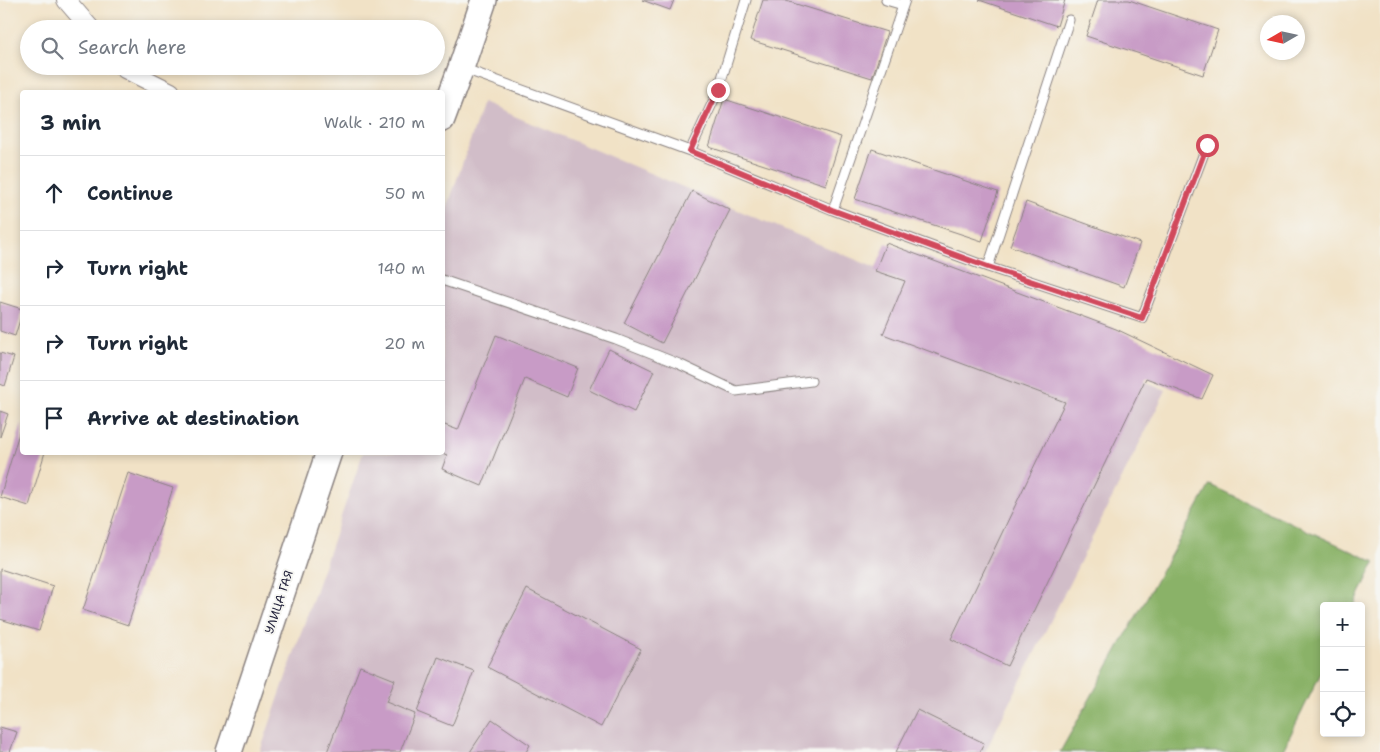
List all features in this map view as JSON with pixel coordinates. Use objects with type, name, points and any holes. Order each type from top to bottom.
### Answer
[{"type":"main road","points":[[445,110],[484,0]]},
{"type":"main road","name":"УЛИЦА ГАЯ","points":[[229,752],[328,455]]},
{"type":"street","points":[[66,0],[83,20]]},
{"type":"street","points":[[135,75],[167,90]]},
{"type":"lane","points":[[690,151],[718,90],[746,0]]},
{"type":"lane","points":[[832,210],[904,3],[886,0]]},
{"type":"lane","points":[[988,267],[1069,20]]},
{"type":"lane","points":[[461,68],[690,151],[832,210],[988,267],[1142,318],[1207,145]]},
{"type":"lane","points":[[445,281],[616,339],[679,364],[736,391],[811,381]]},
{"type":"shaded area","points":[[483,103],[1166,390],[985,752],[260,752],[362,455],[445,455],[445,214]]},
{"type":"green space","points":[[1210,485],[1375,562],[1356,602],[1320,602],[1320,675],[1282,752],[1060,752]]},
{"type":"building","points":[[642,0],[674,0],[670,10]]},
{"type":"building","points":[[763,0],[783,0],[887,32],[872,78],[750,40]]},
{"type":"building","points":[[979,0],[1065,0],[1057,26]]},
{"type":"building","points":[[1098,0],[1129,0],[1218,30],[1203,75],[1086,36]]},
{"type":"building","points":[[724,99],[841,137],[826,185],[709,147]]},
{"type":"building","points":[[872,149],[998,192],[982,241],[855,199]]},
{"type":"building","points":[[692,191],[730,210],[662,343],[624,323]]},
{"type":"building","points":[[1026,202],[1140,243],[1124,287],[1010,246]]},
{"type":"building","points":[[886,243],[1116,329],[1213,375],[1202,399],[1146,378],[1007,666],[951,639],[1065,402],[883,334],[905,281],[875,271]]},
{"type":"building","points":[[0,302],[20,308],[20,320],[15,336],[0,331]]},
{"type":"building","points":[[496,335],[578,368],[567,397],[525,379],[482,486],[442,469],[447,455],[445,454],[445,425],[458,430]]},
{"type":"building","points":[[609,349],[654,371],[634,412],[589,390]]},
{"type":"building","points":[[0,353],[14,357],[5,386],[0,384]]},
{"type":"building","points":[[0,411],[8,414],[0,437]]},
{"type":"building","points":[[20,430],[20,455],[44,455],[29,506],[0,497]]},
{"type":"building","points":[[128,473],[173,488],[128,625],[83,610]]},
{"type":"building","points":[[0,569],[53,586],[39,631],[0,619]]},
{"type":"building","points":[[527,589],[641,649],[601,727],[487,667]]},
{"type":"building","points":[[438,657],[474,671],[452,726],[417,712]]},
{"type":"building","points":[[360,666],[395,680],[386,702],[415,714],[400,752],[327,752]]},
{"type":"building","points":[[917,710],[984,743],[980,752],[896,752]]},
{"type":"building","points":[[492,719],[530,745],[526,752],[470,752]]},
{"type":"building","points":[[0,727],[17,732],[10,752],[0,752]]},
{"type":"route","points":[[718,90],[690,151],[832,210],[988,267],[1142,318],[1207,145]]}]
